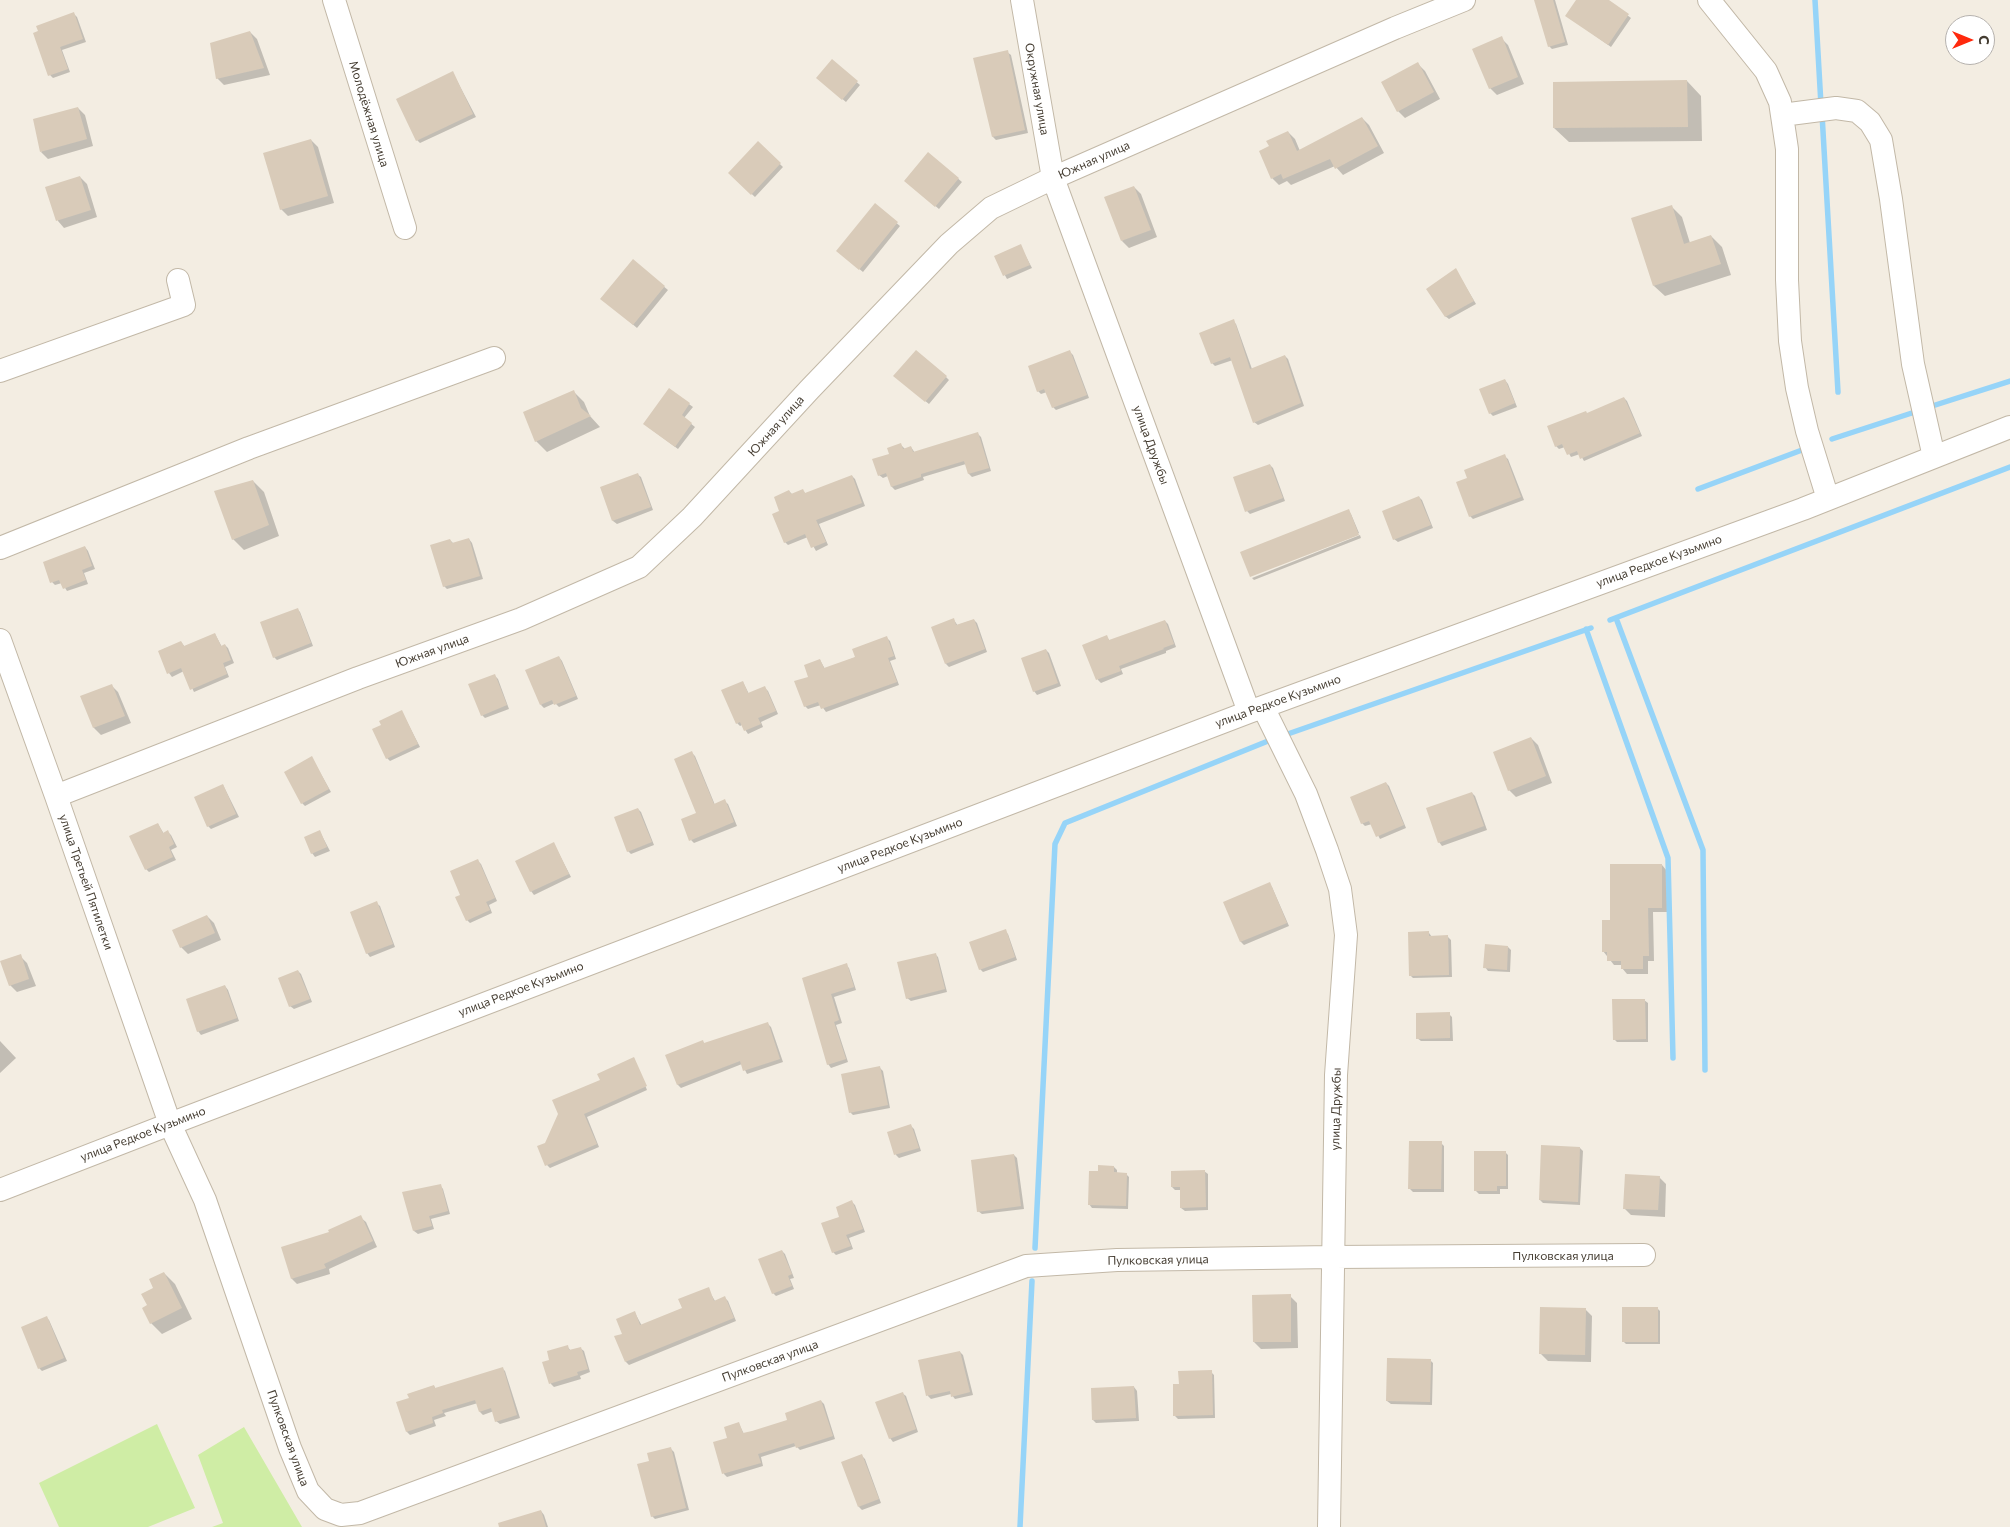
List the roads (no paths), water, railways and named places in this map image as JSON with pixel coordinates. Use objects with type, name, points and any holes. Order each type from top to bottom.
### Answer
[{"type":"street","name":"Молодёжная улица","points":[[334,0],[405,228]]},
{"type":"street","name":"Окружная улица","points":[[1022,0],[1053,178]]},
{"type":"street","name":"Южная улица","points":[[56,796],[375,672],[521,619],[639,567],[699,510],[809,390],[949,244],[991,208],[1053,178],[1395,28],[1464,0]]},
{"type":"street","points":[[1709,0],[1766,71],[1780,102],[1787,149],[1789,253],[1787,280],[1790,341],[1797,388],[1807,431],[1835,496]]},
{"type":"street","points":[[1782,115],[1836,108],[1857,111],[1870,122],[1881,140],[1891,199],[1913,364],[1934,457]]},
{"type":"street","name":"улица Дружбы","points":[[1053,178],[1256,709],[1306,794],[1340,889],[1346,935],[1336,1075],[1329,1527]]},
{"type":"street","points":[[0,371],[184,305],[178,280]]},
{"type":"street","points":[[0,548],[249,448],[494,358]]},
{"type":"street","name":"улица Редкое Кузьмино","points":[[0,1190],[1256,709],[1803,509],[2010,427]]},
{"type":"street","name":"улица Третьей Пятилетки","points":[[0,640],[170,1124]]},
{"type":"street","name":"Пулковская улица","points":[[170,1124],[205,1200],[290,1448],[308,1491],[328,1518],[360,1513],[1026,1266],[1117,1260],[1334,1256],[1644,1255]]},
{"type":"waterway","points":[[1815,0],[1821,105]]},
{"type":"waterway","points":[[1822,114],[1838,392]]},
{"type":"waterway","points":[[1926,408],[2010,381]]},
{"type":"waterway","points":[[1832,439],[1918,411]]},
{"type":"waterway","points":[[1698,489],[1802,450]]},
{"type":"waterway","points":[[1610,620],[2010,467]]},
{"type":"waterway","points":[[1616,618],[1703,850],[1705,1070]]},
{"type":"waterway","points":[[1282,736],[1591,628]]},
{"type":"waterway","points":[[1586,629],[1668,858],[1673,1058]]},
{"type":"waterway","points":[[1035,1248],[1055,844],[1065,823],[1273,739]]},
{"type":"waterway","points":[[1020,1527],[1032,1281]]}]
